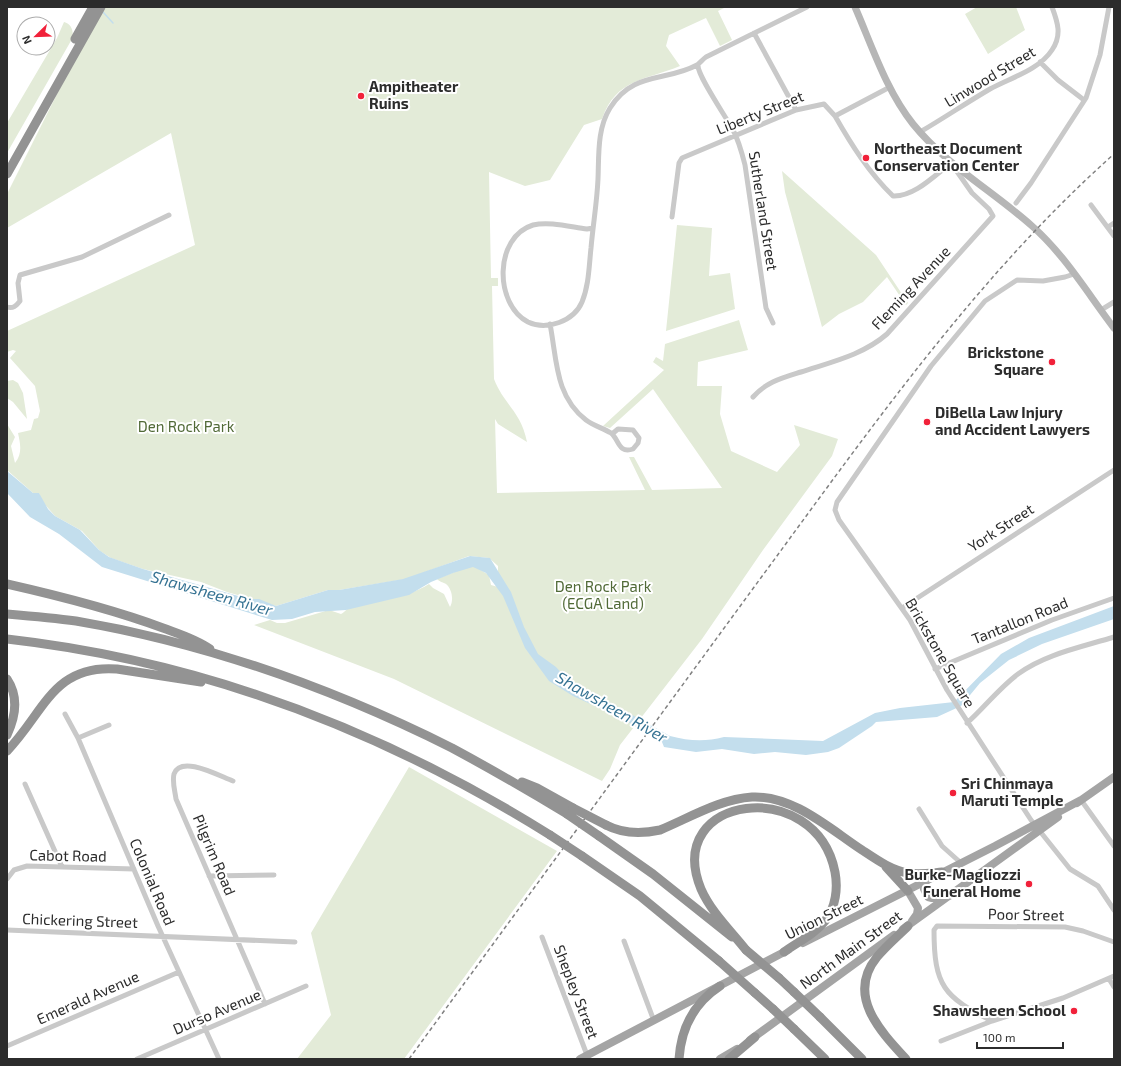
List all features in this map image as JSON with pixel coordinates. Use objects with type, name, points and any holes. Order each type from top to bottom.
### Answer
[{"type":"highway","points":[[7,163],[93,7]]},
{"type":"highway","points":[[7,174],[101,7]]},
{"type":"highway","points":[[7,584],[62,596],[133,617],[194,640],[219,655]]},
{"type":"highway","points":[[7,614],[74,621],[169,641],[219,655],[308,685],[356,705],[420,733],[506,778],[537,788],[570,811],[599,836],[675,891],[746,950],[794,992],[862,1059]]},
{"type":"highway","points":[[7,639],[79,648],[151,664],[220,683],[283,704],[358,733],[408,756],[504,807],[582,856],[640,896],[755,992],[825,1059]]},
{"type":"highway","points":[[7,751],[22,734],[56,689],[69,678],[87,671],[106,668],[170,678],[220,683]]},
{"type":"highway","points":[[7,679],[15,700],[14,716],[7,735]]},
{"type":"highway","points":[[570,811],[627,832],[649,832],[660,830],[730,801],[752,797],[781,801],[801,810],[884,865],[908,891]]},
{"type":"highway","points":[[746,950],[703,893],[698,877],[696,855],[703,833],[716,819],[733,810],[760,807],[787,813],[811,828],[827,848],[835,873],[835,902],[828,916],[815,930],[784,952]]},
{"type":"highway","points":[[884,865],[912,874],[942,872]]},
{"type":"highway","points":[[906,1059],[879,1029],[872,1018],[867,1004],[866,991],[868,976],[876,960],[908,926]]},
{"type":"highway","points":[[679,1059],[683,1035],[693,1013],[705,998],[720,986]]},
{"type":"highway","points":[[729,1059],[755,1037]]},
{"type":"highway","points":[[813,1047],[821,1059]]},
{"type":"main road","points":[[855,7],[899,105],[920,132],[951,163],[1029,223],[1049,243],[1114,328]]},
{"type":"main road","points":[[1081,800],[1114,777]]},
{"type":"main road","name":"Union Street","points":[[584,1057],[784,952],[908,891],[942,872],[1037,828],[1081,800]]},
{"type":"main road","name":"North Main Street","points":[[720,1059],[755,1037],[951,896],[1037,828]]},
{"type":"main road","points":[[926,881],[924,889],[928,897],[951,896]]},
{"type":"main road","points":[[908,891],[917,904],[918,910],[916,917],[908,926]]},
{"type":"street","points":[[593,228],[587,229],[544,224],[534,225],[522,230],[511,241],[504,264],[505,287],[510,304],[521,317],[529,322],[557,324],[566,320],[575,313],[582,303],[587,285],[593,228],[601,131],[611,107],[624,93],[641,82],[698,65],[706,57],[807,7]]},
{"type":"street","name":"Linwood Street","points":[[920,132],[995,86],[1040,62],[1052,50],[1059,33],[1052,7]]},
{"type":"street","points":[[1016,203],[1031,183],[1084,100],[1094,76],[1100,55],[1109,7]]},
{"type":"street","points":[[754,33],[796,110]]},
{"type":"street","points":[[1040,62],[1058,80],[1084,100]]},
{"type":"street","name":"Sutherland Street","points":[[698,65],[699,74],[718,102],[736,135],[745,165],[766,308],[773,323]]},
{"type":"street","points":[[890,87],[835,116],[852,146],[884,187],[893,196],[901,196],[917,188],[951,163]]},
{"type":"street","name":"Liberty Street","points":[[672,217],[679,163],[682,158],[796,110],[820,103],[824,104],[835,116]]},
{"type":"street","name":"Fleming Avenue","points":[[753,397],[770,383],[842,359],[862,351],[878,342],[887,334],[993,216],[989,209],[972,193],[951,163]]},
{"type":"street","points":[[1091,206],[1114,236]]},
{"type":"street","points":[[7,306],[12,308],[20,301],[18,283],[20,275],[82,257],[169,215]]},
{"type":"street","points":[[1108,228],[1114,223]]},
{"type":"street","name":"Brickstone Square","points":[[1074,274],[1065,278],[1043,281],[1017,280],[985,301],[931,366],[837,502],[835,510],[837,517],[910,620],[935,669],[967,724],[1037,828],[1070,869],[1098,886],[1114,910]]},
{"type":"street","points":[[1100,310],[1114,302]]},
{"type":"street","points":[[550,324],[558,378],[565,395],[576,412],[597,428],[612,434],[620,447],[625,450],[633,449],[638,443],[639,438],[634,430],[618,429],[612,434]]},
{"type":"street","name":"York Street","points":[[902,608],[1114,470]]},
{"type":"street","name":"Tantallon Road","points":[[935,669],[1052,620],[1114,598]]},
{"type":"street","points":[[967,724],[1012,679],[1029,667],[1041,661],[1114,637]]},
{"type":"street","name":"Colonial Road","points":[[65,714],[78,738],[162,936],[219,1059]]},
{"type":"street","points":[[78,738],[109,725]]},
{"type":"street","name":"Pilgrim Road","points":[[233,782],[190,765],[180,768],[174,776],[176,799],[265,1004]]},
{"type":"street","points":[[25,784],[62,867]]},
{"type":"street","points":[[1081,800],[1114,846]]},
{"type":"street","points":[[919,809],[942,846],[960,863]]},
{"type":"street","name":"Cabot Road","points":[[7,879],[14,870],[20,867],[134,869]]},
{"type":"street","points":[[209,876],[274,875]]},
{"type":"street","name":"Poor Street","points":[[992,1021],[958,1002],[943,987],[936,967],[934,948],[936,927],[940,924],[997,928],[1065,927],[1083,931],[1114,942]]},
{"type":"street","name":"Chickering Street","points":[[7,930],[295,942]]},
{"type":"street","name":"Shepley Street","points":[[542,938],[584,1057]]},
{"type":"street","points":[[624,941],[654,1021]]},
{"type":"street","name":"Emerald Avenue","points":[[7,1046],[179,972]]},
{"type":"street","points":[[941,1041],[992,1021],[1112,981]]},
{"type":"street","name":"Durso Avenue","points":[[137,1059],[306,986]]},
{"type":"green space","name":"Den Rock Park","points":[[105,7],[726,7],[718,11],[732,40],[720,46],[706,18],[669,35],[666,46],[680,66],[634,82],[615,95],[602,119],[584,125],[550,180],[525,186],[489,172],[491,278],[498,278],[498,286],[492,286],[494,379],[498,388],[517,415],[527,442],[498,424],[495,419],[497,493],[645,490],[629,457],[634,457],[652,490],[722,488],[653,389],[610,428],[603,426],[664,370],[653,362],[656,357],[663,361],[665,344],[739,320],[748,350],[698,362],[697,386],[722,386],[720,414],[731,451],[777,472],[800,445],[794,425],[838,439],[832,456],[763,550],[702,639],[620,745],[610,769],[602,781],[394,679],[254,625],[270,620],[277,623],[285,623],[329,610],[341,614],[348,608],[401,596],[429,584],[444,594],[450,607],[452,598],[450,589],[446,584],[437,579],[472,565],[489,575],[491,585],[498,587],[498,566],[489,558],[469,556],[406,579],[339,590],[328,590],[276,606],[227,592],[201,582],[143,569],[111,558],[100,551],[82,531],[55,516],[41,500],[39,493],[33,493],[7,470],[7,424],[15,437],[11,446],[15,463],[20,452],[18,433],[31,430],[34,419],[38,418],[40,411],[35,386],[10,358],[16,351],[13,350],[7,352],[7,331],[195,245],[171,133],[7,228],[7,194],[60,88]]},
{"type":"green space","points":[[977,7],[1016,7],[1025,30],[988,54],[965,14]]},
{"type":"green space","points":[[64,22],[67,23],[72,29],[72,39],[7,153],[7,123],[46,56],[56,56],[57,38]]},
{"type":"green space","points":[[782,171],[876,255],[908,303],[906,305],[887,277],[863,302],[839,314],[822,327],[785,192]]},
{"type":"green space","points":[[677,225],[712,228],[709,276],[730,273],[735,309],[666,331]]},
{"type":"green space","points":[[13,380],[18,383],[23,393],[27,419],[13,402],[7,398],[7,381]]},
{"type":"green space","points":[[409,767],[557,851],[404,1059],[297,1059],[331,1015],[311,933]]},
{"type":"water","name":"Shawsheen River","points":[[7,471],[33,493],[39,493],[48,509],[55,516],[80,530],[99,550],[109,557],[143,569],[249,599],[259,599],[276,606],[328,590],[339,590],[403,579],[470,556],[490,558],[511,592],[524,627],[538,654],[556,667],[566,678],[670,736],[684,739],[704,740],[724,737],[823,741],[875,713],[900,708],[954,702],[1001,654],[1029,638],[1114,606],[1114,619],[1042,644],[1009,660],[980,683],[961,706],[937,717],[876,722],[839,748],[828,752],[806,755],[775,752],[754,754],[722,749],[696,752],[664,747],[662,742],[623,719],[573,696],[549,681],[525,648],[503,596],[486,573],[473,567],[431,582],[409,595],[346,610],[315,612],[292,619],[272,620],[102,567],[59,534],[30,517],[7,493]]},
{"type":"waterway","points":[[103,12],[113,23]]},
{"type":"railway","points":[[409,1059],[842,467],[926,357],[1016,251],[1114,154]]},
{"type":"place","name":"Ampitheater Ruins","points":[[361,96]]},
{"type":"place","name":"Northeast Document Conservation Center","points":[[866,158]]},
{"type":"place","name":"Brickstone Square","points":[[1052,362]]},
{"type":"place","name":"DiBella Law Injury and Accident Lawyers","points":[[927,422]]},
{"type":"place","name":"Sri Chinmaya Maruti Temple","points":[[953,793]]},
{"type":"place","name":"Burke-Magliozzi Funeral Home","points":[[1029,884]]},
{"type":"place","name":"Shawsheen School","points":[[1074,1011]]},
{"type":"park label","name":"Den Rock Park (ECGA Land)","points":[[603,596]]}]
